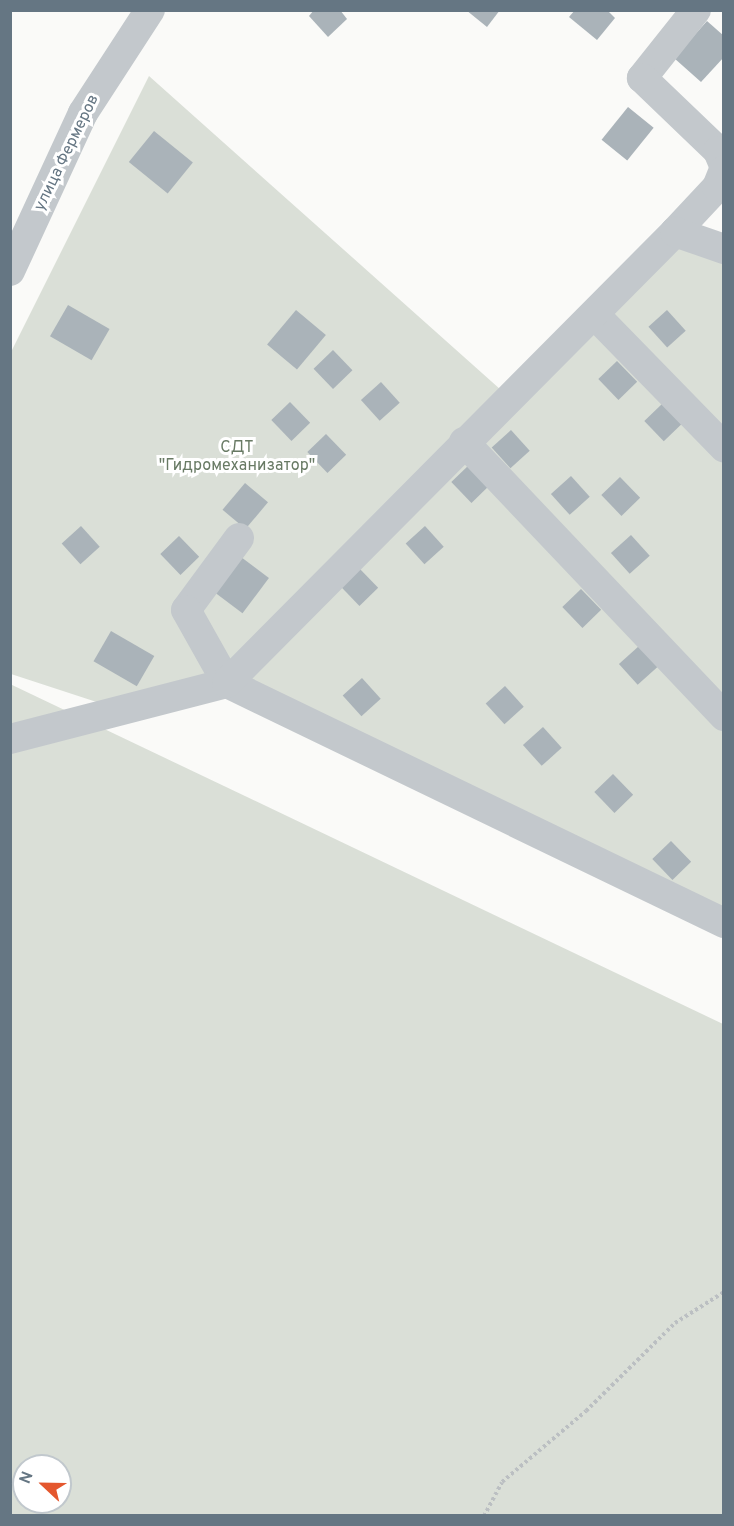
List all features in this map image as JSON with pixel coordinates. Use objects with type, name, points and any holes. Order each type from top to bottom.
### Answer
[{"type":"street","name":"улица Фермеров","points":[[10,271],[83,112],[150,10]]},
{"type":"street","points":[[696,10],[642,78],[718,151],[723,165]]},
{"type":"street","points":[[10,739],[227,683],[464,441],[595,315],[717,187],[723,170]]},
{"type":"street","points":[[675,232],[723,249]]},
{"type":"street","points":[[595,315],[723,447]]},
{"type":"street","points":[[464,441],[723,716]]},
{"type":"street","points":[[239,538],[186,610],[227,683],[723,923]]},
{"type":"path","points":[[484,1515],[502,1482],[586,1411],[675,1323],[723,1292]]},
{"type":"green space","name":"СДТ \"Гидромеханизатор\"","points":[[149,76],[510,398],[675,232],[723,249],[723,923],[227,683],[118,709],[11,674],[10,354]]},
{"type":"green space","points":[[10,684],[723,1024],[723,1515],[11,1515]]},
{"type":"building","points":[[314,10],[340,10],[347,19],[328,37],[309,16]]},
{"type":"building","points":[[466,10],[500,10],[487,27]]},
{"type":"building","points":[[575,10],[607,10],[615,18],[597,40],[569,17]]},
{"type":"building","points":[[707,21],[724,36],[724,57],[701,82],[674,58]]},
{"type":"building","points":[[628,107],[654,128],[627,160],[602,140]]},
{"type":"building","points":[[154,131],[193,162],[168,194],[129,162]]},
{"type":"building","points":[[68,305],[110,329],[92,360],[50,336]]},
{"type":"building","points":[[296,310],[326,335],[297,370],[267,344]]},
{"type":"building","points":[[667,310],[686,331],[667,348],[648,327]]},
{"type":"building","points":[[333,350],[352,370],[333,389],[314,369]]},
{"type":"building","points":[[617,361],[637,382],[618,400],[598,379]]},
{"type":"building","points":[[381,382],[400,403],[380,421],[361,400]]},
{"type":"building","points":[[290,402],[310,423],[291,441],[271,420]]},
{"type":"building","points":[[663,403],[682,423],[664,441],[644,421]]},
{"type":"building","points":[[511,430],[530,451],[510,468],[492,447]]},
{"type":"building","points":[[326,434],[346,455],[327,473],[307,452]]},
{"type":"building","points":[[470,464],[490,485],[471,503],[451,482]]},
{"type":"building","points":[[571,476],[590,497],[570,515],[551,494]]},
{"type":"building","points":[[620,477],[640,498],[621,516],[601,495]]},
{"type":"building","points":[[245,483],[268,502],[245,529],[223,510]]},
{"type":"building","points":[[81,526],[100,547],[80,564],[62,543]]},
{"type":"building","points":[[425,526],[444,547],[424,564],[406,543]]},
{"type":"building","points":[[631,535],[650,556],[630,574],[611,553]]},
{"type":"building","points":[[179,536],[199,557],[180,575],[160,554]]},
{"type":"building","points":[[241,557],[269,578],[242,613],[215,592]]},
{"type":"building","points":[[358,567],[378,588],[359,606],[339,585]]},
{"type":"building","points":[[581,589],[601,610],[582,628],[562,607]]},
{"type":"building","points":[[111,631],[154,656],[137,686],[94,661]]},
{"type":"building","points":[[639,646],[658,667],[638,685],[619,664]]},
{"type":"building","points":[[362,678],[381,699],[361,716],[343,695]]},
{"type":"building","points":[[505,686],[524,707],[504,724],[486,703]]},
{"type":"building","points":[[543,727],[562,748],[542,766],[523,745]]},
{"type":"building","points":[[613,774],[633,795],[614,813],[594,792]]},
{"type":"building","points":[[671,841],[691,862],[672,880],[652,859]]}]
